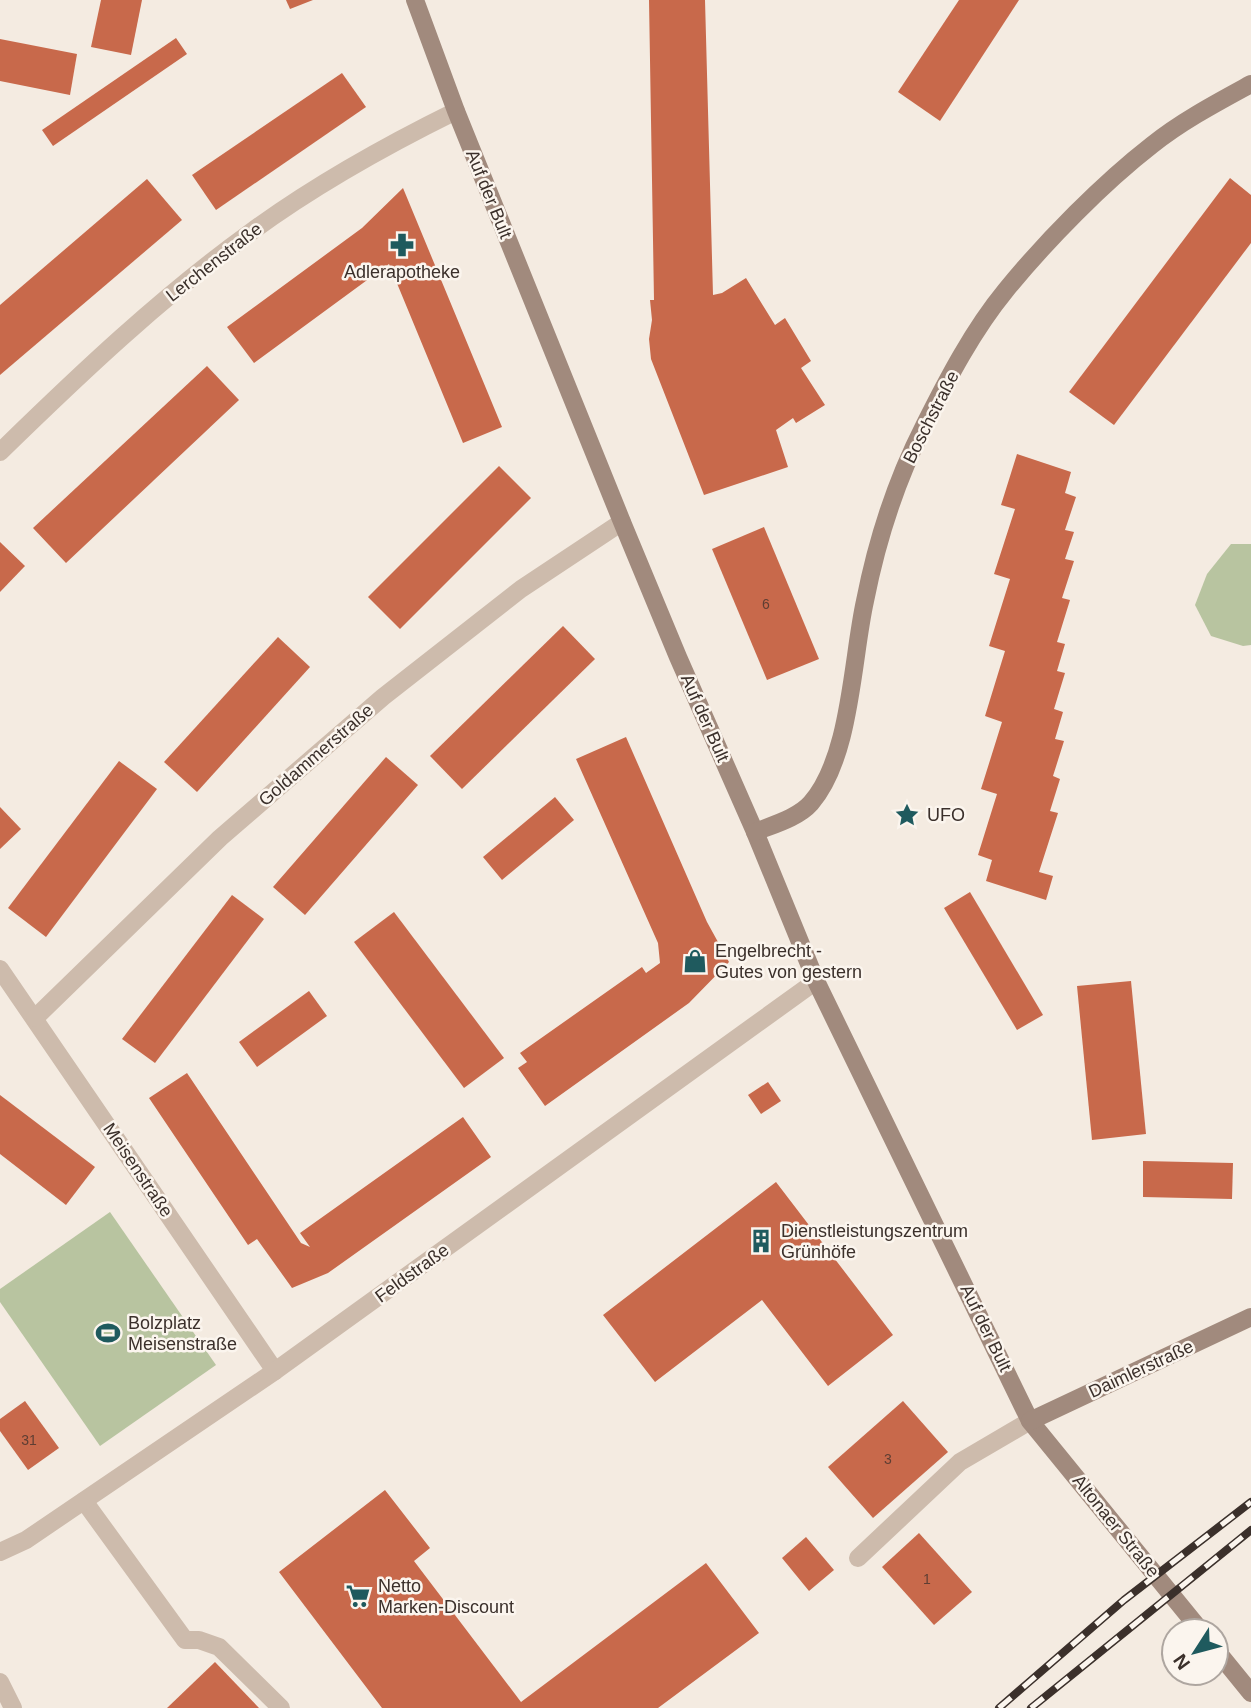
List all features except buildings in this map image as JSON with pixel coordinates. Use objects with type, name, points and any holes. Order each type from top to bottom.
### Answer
[{"type":"street","name":"Auf der Bult","points":[[415,0],[456,111],[622,522],[816,981],[1030,1421]]},
{"type":"street","name":"Boschstraße","points":[[755,832],[786,819],[810,804],[831,770],[840,740],[864,603],[885,519],[923,427],[1004,291],[1090,200],[1153,144],[1251,84]]},
{"type":"street","name":"Lerchenstraße","points":[[0,452],[167,298],[251,231],[385,146],[456,111]]},
{"type":"street","name":"Goldammerstraße","points":[[35,1018],[220,838],[383,697],[521,589],[622,522]]},
{"type":"street","name":"Meisenstraße","points":[[0,969],[275,1371]]},
{"type":"street","name":"Feldstraße","points":[[0,1552],[26,1540],[275,1371],[816,981]]},
{"type":"street","name":"Daimlerstraße","points":[[1030,1421],[1251,1317]]},
{"type":"street","points":[[858,1558],[961,1462],[1030,1421]]},
{"type":"street","name":"Altonaer Straße","points":[[1030,1421],[1190,1617]]},
{"type":"street","points":[[84,1501],[186,1640],[199,1640],[219,1647],[281,1708]]},
{"type":"street","points":[[1230,1666],[1251,1693]]},
{"type":"street","points":[[1239,1677],[1249,1708]]},
{"type":"street","points":[[0,1682],[13,1708]]},
{"type":"green space","points":[[1231,544],[1251,544],[1251,645],[1243,646],[1211,636],[1195,605],[1207,574]]},
{"type":"green space","name":"Bolzplatz Meisenstraße","points":[[110,1212],[216,1365],[100,1446],[0,1302],[0,1289]]},
{"type":"railway","points":[[999,1708],[1124,1600],[1251,1502]]},
{"type":"railway","points":[[1031,1708],[1251,1530]]},
{"type":"place","name":"Adlerapotheke","points":[[402,245]]},
{"type":"place","name":"UFO","points":[[907,815]]},
{"type":"place","name":"Engelbrecht - Gutes von gestern","points":[[695,961]]},
{"type":"place","name":"Dienstleistungszentrum Grünhöfe","points":[[761,1241]]},
{"type":"place","name":"Bolzplatz Meisenstraße","points":[[108,1333]]},
{"type":"place","name":"Netto Marken-Discount","points":[[358,1596]]}]
